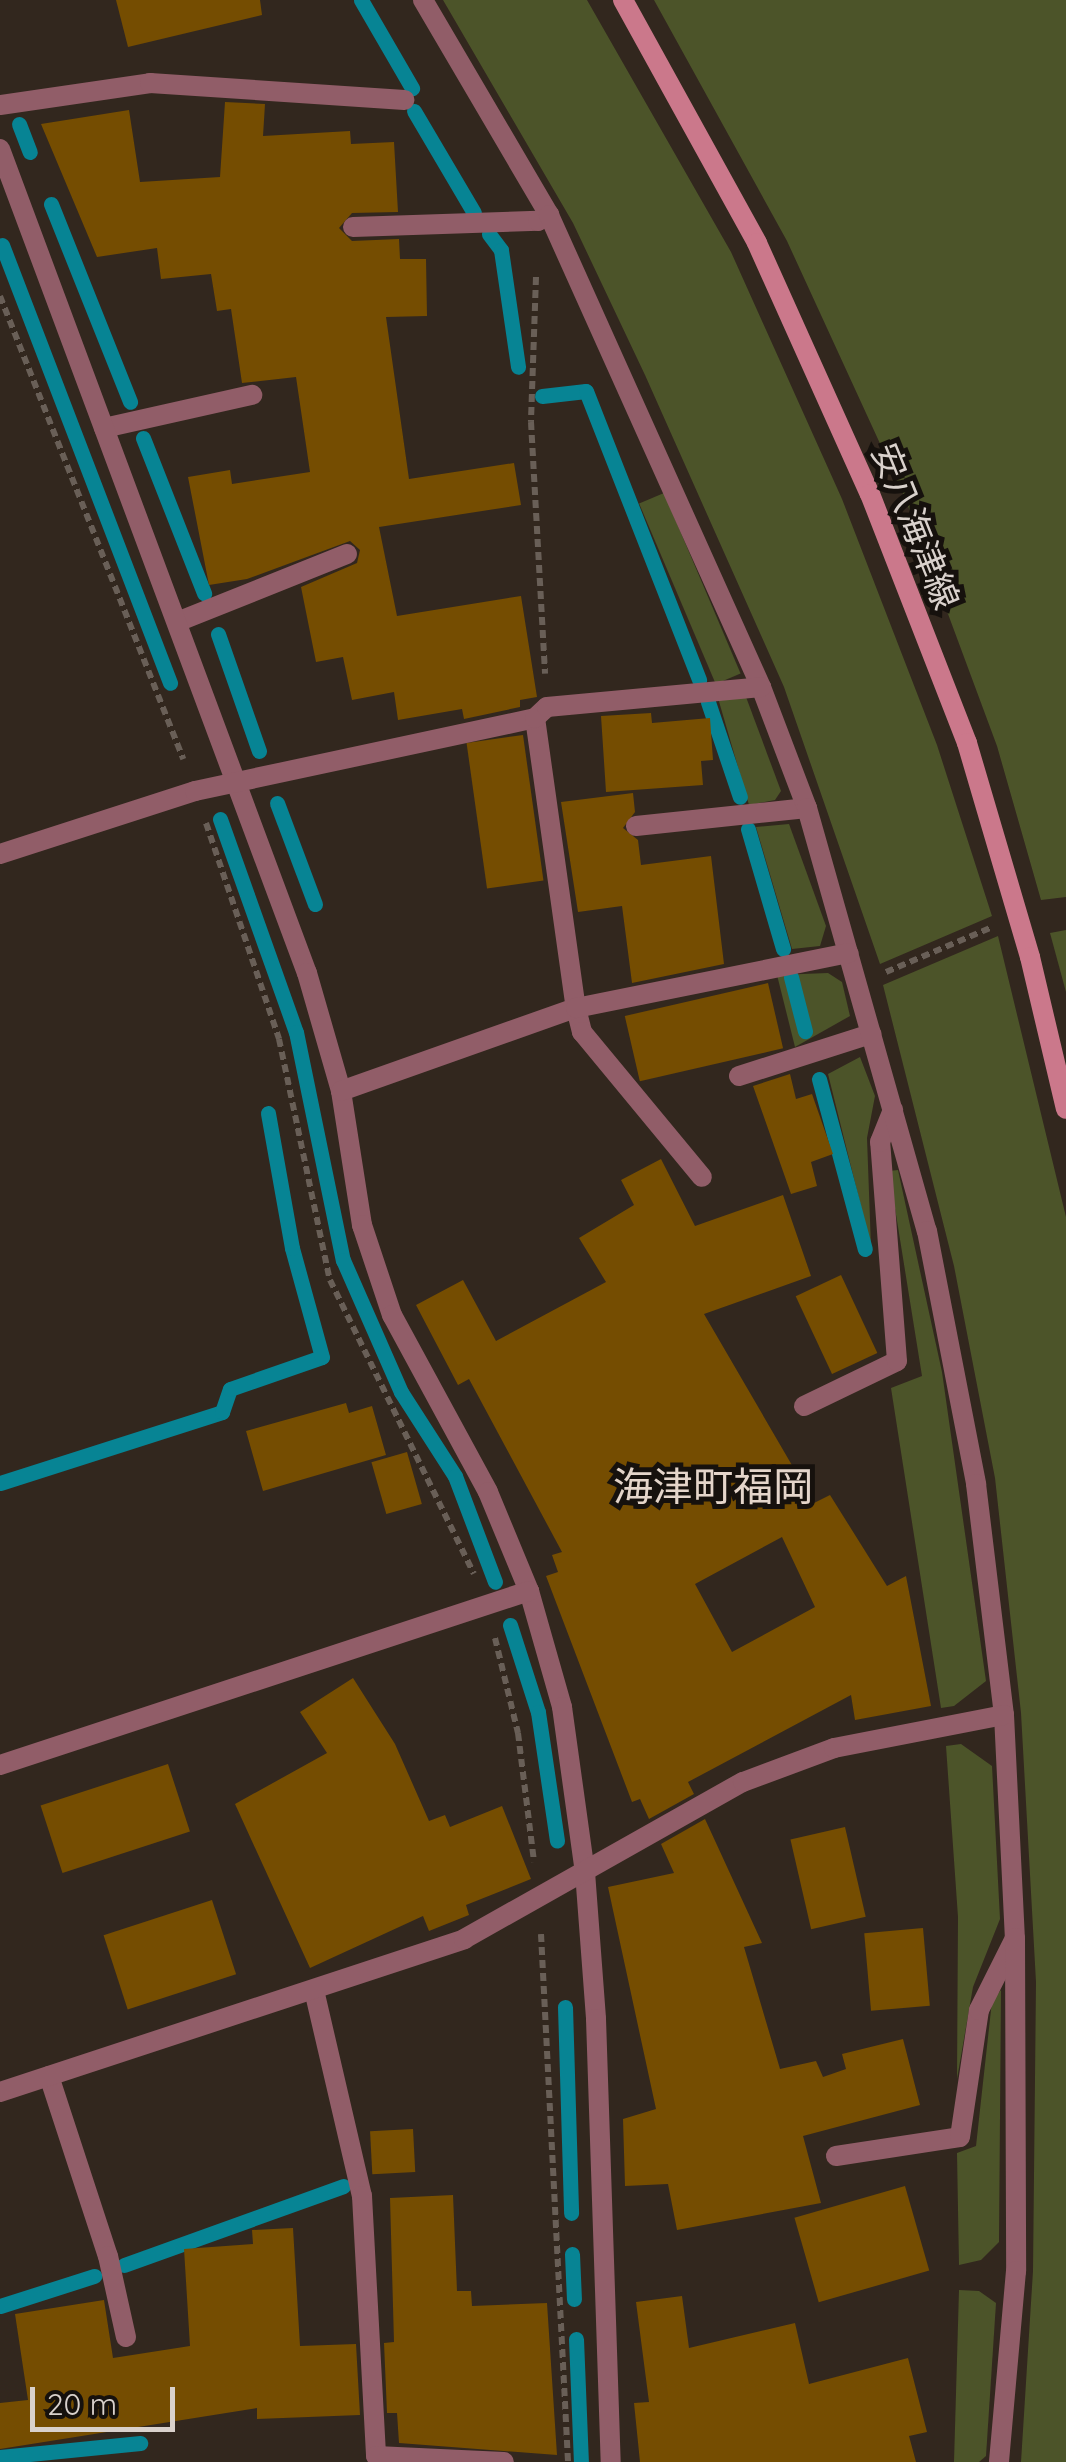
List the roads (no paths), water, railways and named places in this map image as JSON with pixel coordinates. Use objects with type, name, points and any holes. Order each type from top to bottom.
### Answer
[{"type":"main road","name":"安八海津線","points":[[623,0],[757,243],[870,494],[967,743],[1018,916],[1066,1109]]},
{"type":"street","points":[[423,0],[544,218],[761,686],[807,808],[928,1231],[976,1484],[1004,1714],[1014,1938],[1016,2271],[999,2462]]},
{"type":"street","points":[[0,105],[150,83],[404,100]]},
{"type":"street","points":[[0,149],[307,972],[341,1092],[362,1226],[392,1316],[488,1492],[529,1591],[562,1707],[585,1872],[611,2462]]},
{"type":"street","points":[[354,227],[544,218]]},
{"type":"street","points":[[104,428],[252,394]]},
{"type":"street","points":[[177,622],[347,554]]},
{"type":"street","points":[[0,854],[236,780],[541,712],[761,686]]},
{"type":"street","points":[[541,712],[582,1032],[702,1177]]},
{"type":"street","points":[[636,826],[807,808]]},
{"type":"street","points":[[341,1092],[576,1008],[848,953]]},
{"type":"street","points":[[739,1076],[872,1034]]},
{"type":"street","points":[[804,1406],[896,1362],[880,1142],[893,1110]]},
{"type":"street","points":[[0,1766],[529,1591]]},
{"type":"street","points":[[0,2092],[464,1939],[761,1775],[834,1748],[1004,1714]]},
{"type":"street","points":[[836,2156],[960,2137],[978,2010],[1014,1938]]},
{"type":"street","points":[[314,1990],[362,2196],[376,2456],[504,2462]]},
{"type":"street","points":[[49,2076],[108,2256],[126,2337]]},
{"type":"waterway","points":[[361,0],[412,88]]},
{"type":"waterway","points":[[414,111],[474,213]]},
{"type":"waterway","points":[[19,124],[30,152]]},
{"type":"waterway","points":[[51,204],[130,402]]},
{"type":"waterway","points":[[489,234],[501,250],[518,367]]},
{"type":"waterway","points":[[2,245],[170,683]]},
{"type":"waterway","points":[[542,396],[586,391],[699,680]]},
{"type":"waterway","points":[[143,438],[204,593]]},
{"type":"waterway","points":[[218,634],[259,751]]},
{"type":"waterway","points":[[708,702],[740,797]]},
{"type":"waterway","points":[[277,803],[315,904]]},
{"type":"waterway","points":[[220,819],[296,1032],[343,1260],[401,1392],[455,1476],[495,1582]]},
{"type":"waterway","points":[[748,829],[783,949]]},
{"type":"waterway","points":[[791,977],[805,1031]]},
{"type":"waterway","points":[[819,1079],[865,1249]]},
{"type":"waterway","points":[[0,1483],[222,1412],[230,1389],[322,1357],[292,1248],[268,1113]]},
{"type":"waterway","points":[[510,1625],[538,1712],[557,1841]]},
{"type":"waterway","points":[[565,2007],[571,2213]]},
{"type":"waterway","points":[[124,2265],[343,2186]]},
{"type":"waterway","points":[[572,2254],[574,2299]]},
{"type":"waterway","points":[[0,2306],[94,2276]]},
{"type":"waterway","points":[[576,2339],[581,2462]]},
{"type":"waterway","points":[[0,2457],[140,2443]]},
{"type":"district","name":"海津町福岡","points":[[713,1486]]}]
